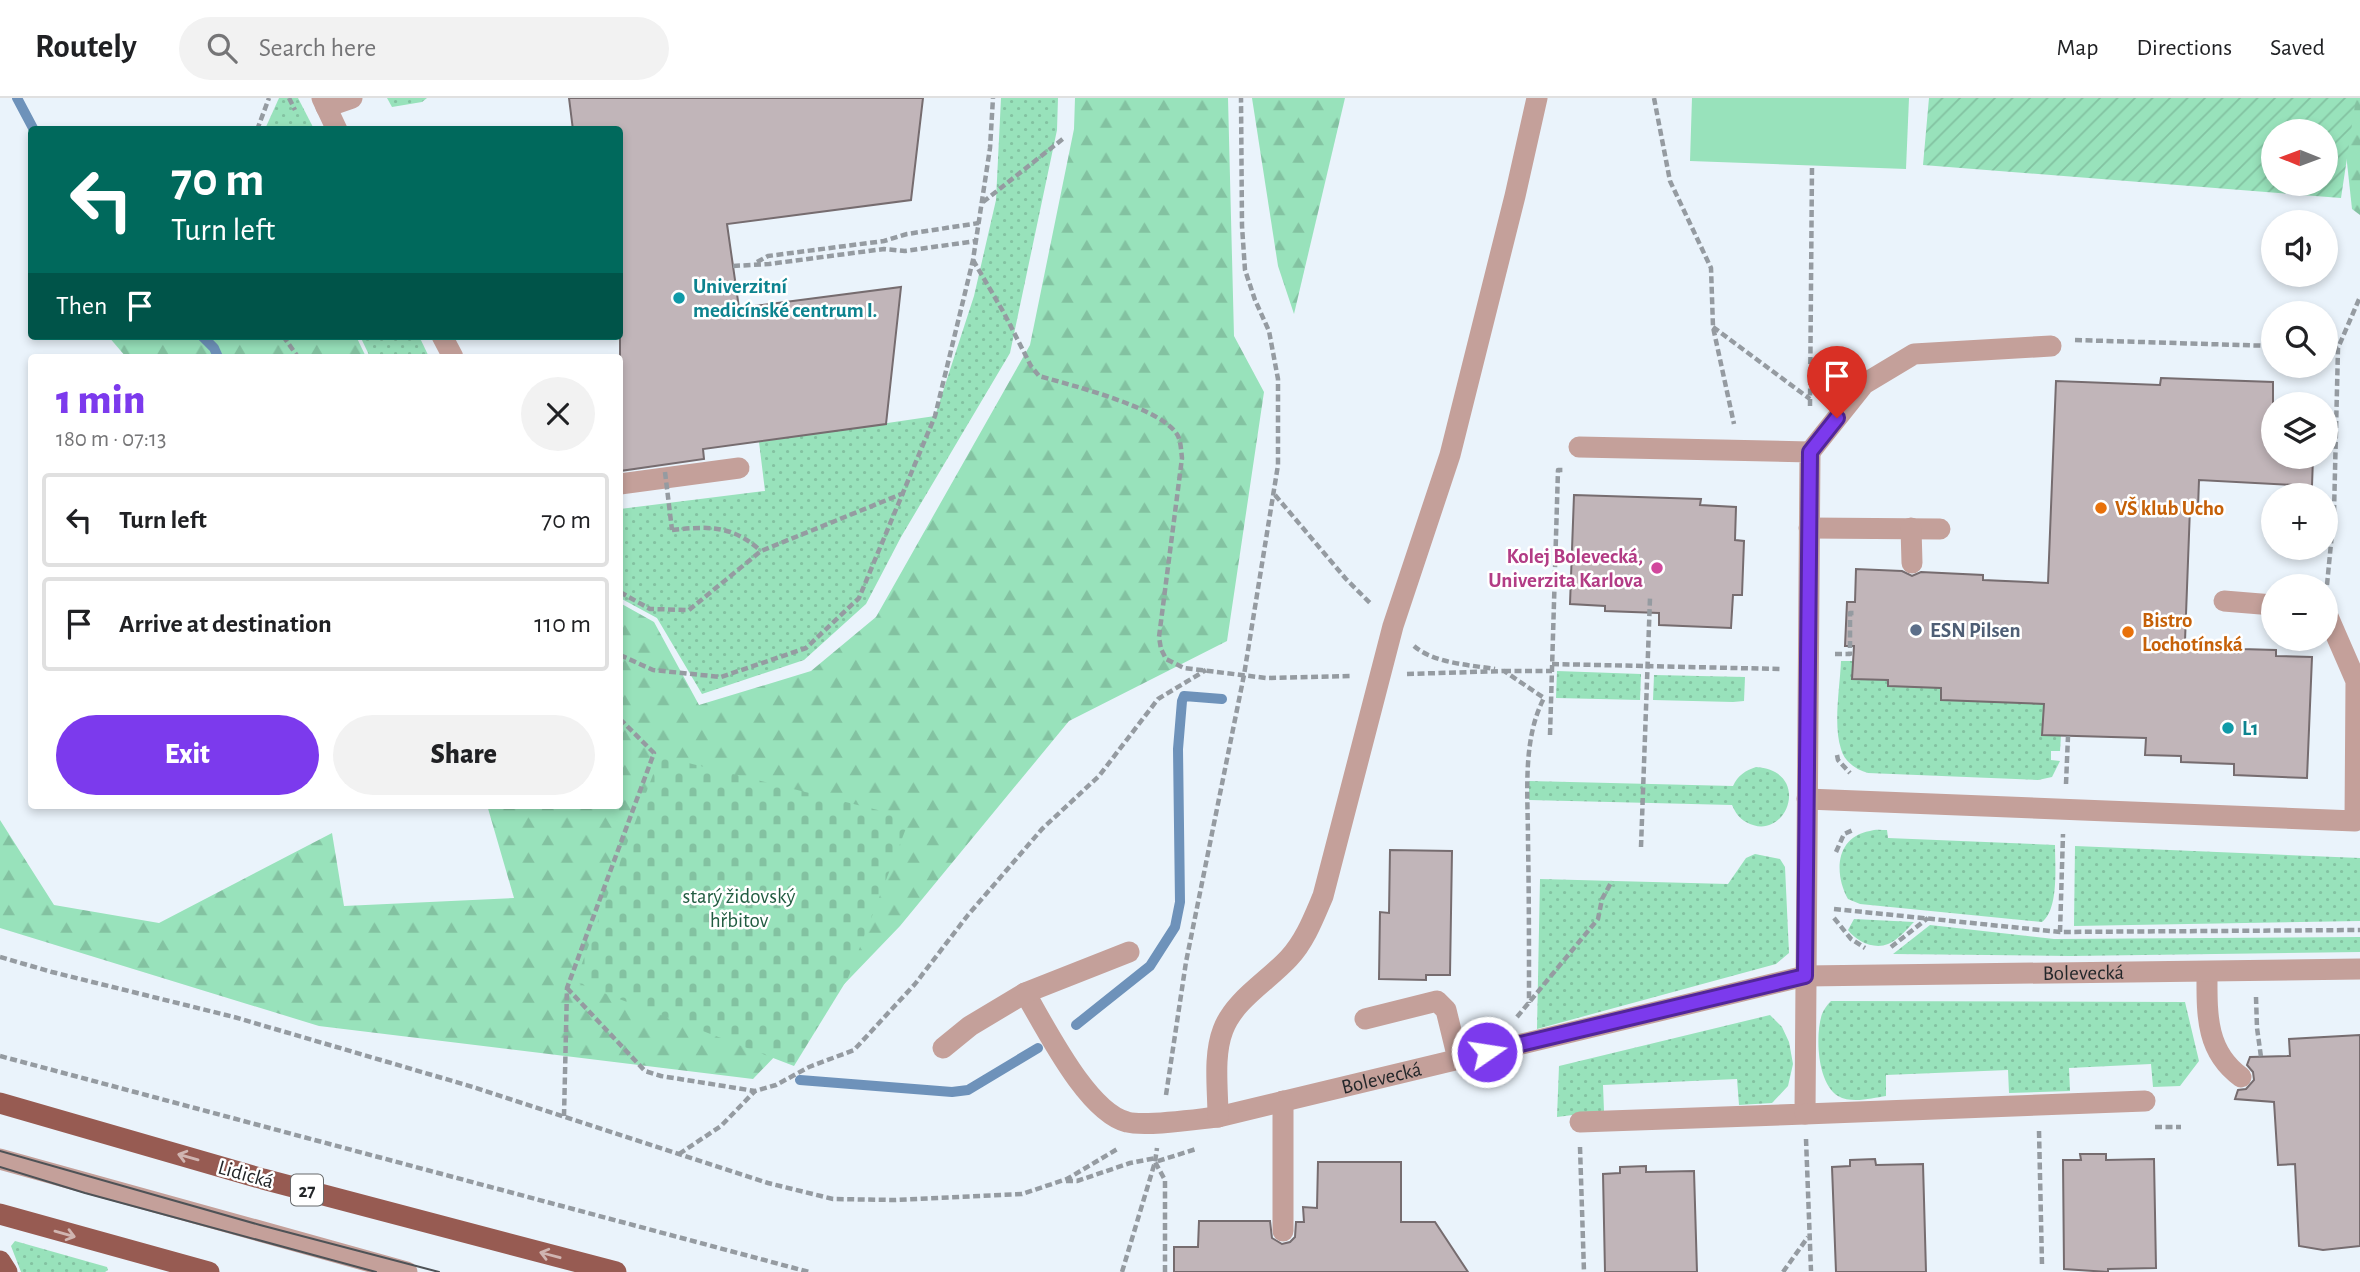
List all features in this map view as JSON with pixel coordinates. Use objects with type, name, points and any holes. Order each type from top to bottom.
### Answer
[{"type":"main road","name":"Lidická","points":[[0,1103],[263,1178],[616,1272]]},
{"type":"main road","points":[[0,1214],[209,1272]]},
{"type":"main road","points":[[0,1261],[8,1272]]},
{"type":"street","points":[[335,126],[324,102],[352,98]]},
{"type":"street","points":[[1218,1116],[1218,1048],[1222,1031],[1229,1016],[1238,1006],[1291,957],[1314,919],[1326,883],[1392,626],[1450,455],[1537,98]]},
{"type":"street","points":[[1805,1114],[1810,452],[1864,384],[1914,354],[2051,346]]},
{"type":"street","points":[[1579,447],[1810,452]]},
{"type":"street","points":[[623,484],[739,468]]},
{"type":"street","points":[[1809,528],[1940,529]]},
{"type":"street","points":[[1911,528],[1912,563]]},
{"type":"street","points":[[2224,601],[2261,605]]},
{"type":"street","points":[[1807,799],[2355,821],[2356,681],[2338,640]]},
{"type":"street","points":[[943,1048],[970,1026],[1025,993],[1129,952]]},
{"type":"street","name":"Bolevecká","points":[[1025,993],[1083,1086],[1105,1112],[1128,1123],[1218,1116],[1805,976],[2360,968]]},
{"type":"street","points":[[2207,972],[2208,1022],[2216,1051],[2229,1069],[2241,1077]]},
{"type":"street","points":[[1365,1019],[1437,1001],[1446,1010],[1458,1059]]},
{"type":"street","points":[[1283,1101],[1283,1231]]},
{"type":"street","points":[[1580,1122],[2145,1101]]},
{"type":"street","points":[[0,1159],[407,1272]]},
{"type":"path","points":[[258,126],[269,98]]},
{"type":"path","points":[[623,656],[653,670],[721,677],[806,648],[859,598],[935,416],[973,260],[990,148],[993,98]]},
{"type":"path","points":[[1122,1272],[1156,1160],[1186,962],[1244,675],[1275,495],[1278,465],[1278,379],[1269,331],[1245,270],[1241,98]]},
{"type":"path","points":[[1654,98],[1670,181],[1711,268],[1713,327],[1739,450]]},
{"type":"path","points":[[982,203],[1064,138]]},
{"type":"path","points":[[1810,452],[1812,166]]},
{"type":"path","points":[[755,263],[768,257],[884,241],[907,234],[979,223]]},
{"type":"path","points":[[733,266],[769,264],[884,248],[905,251],[976,241]]},
{"type":"path","points":[[973,260],[1039,376],[1142,410],[1165,421],[1178,436],[1182,458],[1160,637],[1161,649],[1166,659],[1184,668],[1244,675]]},
{"type":"path","points":[[2338,348],[2360,297]]},
{"type":"path","points":[[1713,327],[1810,399]]},
{"type":"path","points":[[2051,346],[2066,340],[2261,346]]},
{"type":"path","points":[[2328,574],[2334,512],[2337,378]]},
{"type":"path","points":[[1550,735],[1558,470],[1569,470]]},
{"type":"path","points":[[665,472],[672,530],[724,530],[746,537],[761,551]]},
{"type":"path","points":[[623,594],[650,609],[689,610],[761,551],[904,492]]},
{"type":"path","points":[[1275,495],[1346,579],[1418,649],[1443,659],[1504,671],[1552,671]]},
{"type":"path","points":[[1642,846],[1650,598]]},
{"type":"path","points":[[1835,666],[1835,654],[1850,654],[1850,613],[1856,613]]},
{"type":"path","points":[[1552,664],[1807,669]]},
{"type":"path","points":[[679,1155],[721,1126],[755,1091],[776,1084],[809,1066],[854,1051],[915,984],[968,915],[1042,829],[1099,776],[1158,699],[1207,670]]},
{"type":"path","points":[[1504,671],[1544,698],[1537,712],[1528,783],[1529,1003]]},
{"type":"path","points":[[564,1116],[567,988],[654,753],[623,722]]},
{"type":"path","points":[[2068,736],[2068,752]]},
{"type":"path","points":[[1836,751],[1838,760],[1851,773],[1861,777]]},
{"type":"path","points":[[1834,856],[1844,834],[1854,829]]},
{"type":"path","points":[[2060,932],[2062,858]]},
{"type":"path","points":[[1487,1052],[1598,919],[1602,899],[1612,881]]},
{"type":"path","points":[[1868,950],[1851,939],[1830,909],[2060,932],[2360,930]]},
{"type":"path","points":[[1880,948],[1891,947],[1929,917]]},
{"type":"path","points":[[0,957],[234,1017],[564,1116],[768,1183],[833,1199],[894,1200],[1022,1194],[1060,1181],[1161,1122]]},
{"type":"path","points":[[567,988],[645,1071],[755,1091]]},
{"type":"path","points":[[2256,996],[2261,1057]]},
{"type":"path","points":[[0,1056],[809,1272]]},
{"type":"path","points":[[2039,1105],[2042,1265]]},
{"type":"path","points":[[1805,1114],[1811,1271]]},
{"type":"path","points":[[1580,1122],[1584,1272]]},
{"type":"path","points":[[1060,1181],[1077,1181],[1130,1163],[1156,1160],[1205,1146]]},
{"type":"path","points":[[1156,1160],[1166,1180],[1165,1272]]},
{"type":"path","points":[[1783,1272],[1809,1236]]},
{"type":"green space","points":[[279,98],[298,98],[312,126],[266,126]]},
{"type":"green space","points":[[387,98],[427,98],[422,102],[392,107]]},
{"type":"green space","points":[[1001,98],[1058,98],[1057,130],[1010,353],[901,537],[866,604],[804,660],[702,694],[657,618],[623,600],[623,509],[765,491],[759,442],[935,416],[974,296],[996,200]]},
{"type":"green space","points":[[1075,98],[1228,98],[1234,336],[1264,392],[1227,641],[1069,721],[900,926],[753,1079],[319,1026],[0,928],[0,820],[54,905],[159,923],[332,833],[344,906],[514,898],[488,809],[623,809],[623,605],[654,622],[699,705],[811,671],[876,617],[1030,345],[1074,129]]},
{"type":"green space","points":[[1252,98],[1345,98],[1294,314],[1278,266]]},
{"type":"green space","points":[[1692,98],[1909,98],[1906,169],[1690,161]]},
{"type":"green space","points":[[1929,98],[2356,98],[2341,198],[2316,196],[2338,196],[2338,119],[2261,119],[2261,192],[1923,165]]},
{"type":"green space","points":[[2340,98],[2360,98],[2360,215],[2352,209]]},
{"type":"green space","points":[[111,340],[358,340],[365,354],[123,354]]},
{"type":"green space","points":[[362,340],[421,340],[428,354],[369,354]]},
{"type":"green space","points":[[1841,661],[1854,661],[1888,680],[1888,686],[1925,687],[1941,672],[1941,700],[2045,676],[2042,734],[2061,735],[2060,751],[2051,751],[2051,760],[2060,761],[2052,777],[2038,780],[1868,773],[1860,770],[1845,758],[1839,739],[1837,717]]},
{"type":"green space","points":[[1557,671],[1641,674],[1640,700],[1556,698]]},
{"type":"green space","points":[[1654,675],[1745,677],[1744,701],[1653,700]]},
{"type":"green space","name":"starý židovský hřbitov","points":[[660,756],[910,818],[848,978],[794,1066],[575,982]]},
{"type":"green space","points":[[1756,767],[1774,771],[1785,781],[1789,792],[1788,805],[1782,816],[1773,824],[1760,826],[1746,822],[1737,815],[1732,805],[1529,800],[1529,781],[1733,786],[1742,774]]},
{"type":"green space","points":[[1874,830],[1887,830],[1888,838],[2055,845],[2054,897],[2047,916],[2042,922],[1860,904],[1848,899],[1843,889],[1840,868],[1844,849],[1858,835]]},
{"type":"green space","points":[[2075,846],[2360,858],[2360,921],[2074,926]]},
{"type":"green space","points":[[1755,854],[1780,859],[1785,867],[1789,953],[1776,964],[1537,1029],[1540,879],[1728,884],[1746,858]]},
{"type":"green space","points":[[1854,919],[1914,922],[1895,940],[1877,946],[1860,941],[1848,930]]},
{"type":"green space","points":[[1930,925],[2054,939],[2360,937],[2360,952],[2070,956],[1893,954]]},
{"type":"green space","points":[[1831,1001],[2185,1002],[2199,1061],[2180,1086],[2153,1087],[2151,1064],[2069,1068],[2070,1091],[2009,1093],[2008,1070],[1886,1075],[1886,1096],[1849,1100],[1831,1090],[1822,1070],[1818,1046],[1820,1023],[1823,1012]]},
{"type":"green space","points":[[1770,1015],[1782,1027],[1789,1042],[1793,1064],[1788,1086],[1772,1103],[1739,1105],[1737,1079],[1603,1085],[1604,1111],[1557,1117],[1559,1066]]},
{"type":"green space","points":[[15,1241],[107,1267],[108,1270],[21,1272],[11,1246]]},
{"type":"building","name":"Univerzitní medicínské centrum I.","points":[[569,98],[923,98],[911,200],[727,224],[739,308],[901,287],[886,424],[703,449],[704,459],[623,471],[623,354],[620,354],[620,340],[623,340],[623,126],[572,126]]},
{"type":"building","points":[[2161,378],[2273,382],[2273,392],[2261,392],[2261,469],[2313,469],[2312,483],[2199,480],[2198,508],[2190,508],[2185,641],[2242,643],[2241,649],[2276,651],[2276,656],[2312,657],[2307,778],[2234,775],[2234,764],[2181,762],[2181,756],[2145,755],[2146,738],[2042,735],[2044,704],[1941,700],[1941,688],[1888,686],[1888,680],[1852,679],[1854,646],[1845,646],[1847,602],[1855,602],[1856,569],[1902,571],[1912,576],[1921,572],[1983,575],[1983,580],[2048,583],[2056,381],[2160,385]]},
{"type":"building","name":"Kolej Bolevecká, Univerzita Karlova","points":[[1574,495],[1701,499],[1700,505],[1736,507],[1735,540],[1744,541],[1742,595],[1733,595],[1731,628],[1659,625],[1659,613],[1605,611],[1605,606],[1570,604]]},
{"type":"building","points":[[1390,850],[1452,851],[1450,975],[1426,975],[1426,980],[1379,979],[1380,912],[1389,913]]},
{"type":"building","points":[[2360,1035],[2360,1246],[2323,1250],[2299,1246],[2295,1164],[2278,1165],[2274,1102],[2235,1099],[2238,1090],[2246,1089],[2254,1080],[2253,1072],[2247,1065],[2250,1057],[2290,1056],[2289,1039]]},
{"type":"building","points":[[2080,1154],[2106,1154],[2106,1160],[2154,1159],[2156,1268],[2108,1269],[2108,1272],[2064,1269],[2063,1160],[2081,1160]]},
{"type":"building","points":[[1875,1159],[1876,1165],[1923,1164],[1926,1272],[1836,1272],[1832,1167],[1850,1166],[1850,1160]]},
{"type":"building","points":[[1318,1162],[1401,1162],[1401,1222],[1435,1222],[1468,1272],[1174,1272],[1174,1247],[1198,1247],[1199,1221],[1270,1221],[1272,1238],[1282,1244],[1290,1242],[1295,1237],[1296,1222],[1304,1222],[1303,1207],[1317,1208]]},
{"type":"building","points":[[1646,1166],[1646,1172],[1694,1171],[1697,1272],[1605,1272],[1603,1174],[1620,1173],[1620,1167]]},
{"type":"waterway","points":[[17,98],[32,126]]},
{"type":"waterway","points":[[206,340],[217,354]]},
{"type":"waterway","points":[[1076,1025],[1150,966],[1175,927],[1180,902],[1178,749],[1182,701],[1184,696],[1222,699]]},
{"type":"waterway","points":[[800,1080],[952,1092],[968,1090],[1038,1048]]},
{"type":"tram line","points":[[0,1151],[260,1225],[439,1272]]},
{"type":"tram line","points":[[0,1167],[85,1193],[376,1272]]},
{"type":"place","name":"Univerzitní medicínské centrum I.","points":[[679,298]]},
{"type":"place","name":"VŠ klub Ucho","points":[[2101,508]]},
{"type":"place","name":"Kolej Bolevecká, Univerzita Karlova","points":[[1657,568]]},
{"type":"place","name":"ESN Pilsen","points":[[1916,630]]},
{"type":"place","name":"Bistro Lochotínská","points":[[2128,632]]},
{"type":"place","name":"L1","points":[[2228,728]]},
{"type":"route","points":[[1487,1052],[1805,976],[1810,452],[1837,418]]}]
